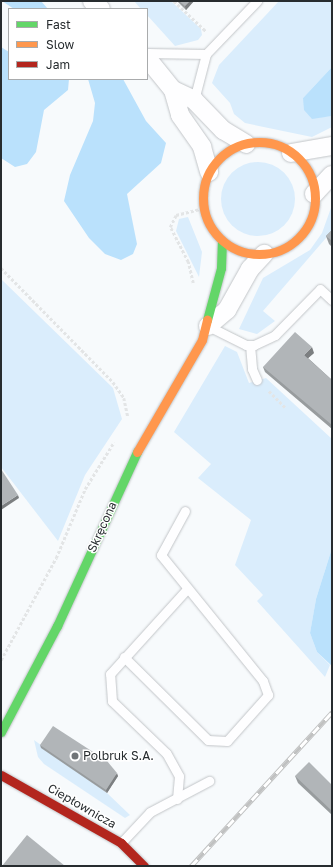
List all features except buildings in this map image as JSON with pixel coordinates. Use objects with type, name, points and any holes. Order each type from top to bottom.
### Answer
[{"type":"street","points":[[92,1],[100,8]]},
{"type":"street","points":[[148,59],[173,90],[180,115],[202,147],[209,172]]},
{"type":"street","points":[[173,90],[194,100],[223,130],[246,144]]},
{"type":"street","points":[[262,142],[291,153],[303,164],[314,194],[314,208],[302,234],[278,251],[264,254],[242,251],[222,241],[213,232],[204,208],[204,190],[209,172],[231,150],[246,144],[262,142]]},
{"type":"street","points":[[291,153],[332,146]]},
{"type":"street","points":[[314,194],[332,175]]},
{"type":"street","name":"Skręcona","points":[[205,333],[210,300],[221,268],[222,241]]},
{"type":"street","name":"Skręcona","points":[[1,732],[57,626],[154,417],[205,333],[228,310],[250,269],[264,254]]},
{"type":"street","name":"Ciepłownicza","points":[[1,775],[121,843],[144,866]]},
{"type":"lane","points":[[194,100],[206,54],[257,1]]},
{"type":"lane","points":[[148,53],[206,54]]},
{"type":"lane","points":[[205,333],[250,345],[275,334],[320,290],[332,300]]},
{"type":"lane","points":[[250,345],[252,369],[257,380]]},
{"type":"lane","points":[[124,657],[208,740],[227,740],[268,695],[263,681],[186,589],[161,554],[185,511]]},
{"type":"lane","points":[[177,799],[180,776],[166,753],[112,701],[110,674],[186,589]]},
{"type":"lane","points":[[121,843],[150,812],[209,781]]},
{"type":"path","points":[[174,1],[218,42]]},
{"type":"path","points":[[194,291],[188,262],[170,227],[176,215],[204,208]]},
{"type":"path","points":[[1,268],[113,382],[124,398],[129,419]]},
{"type":"path","points":[[257,380],[285,407]]},
{"type":"path","points":[[125,425],[132,413]]},
{"type":"path","points":[[1,660],[56,558],[85,489],[116,438]]},
{"type":"shaded area","points":[[2,1],[41,1],[47,8],[12,8]]},
{"type":"shaded area","points":[[134,1],[171,1],[201,29],[202,35],[198,40],[175,46],[148,16],[148,8],[140,8]]},
{"type":"shaded area","points":[[279,1],[332,1],[332,67],[303,98],[312,118],[332,116],[332,127],[312,137],[245,123],[234,114],[230,103],[212,83],[219,65]]},
{"type":"shaded area","points":[[1,47],[8,51],[8,80],[69,80],[68,90],[44,110],[36,152],[27,164],[15,167],[1,158]]},
{"type":"shaded area","points":[[332,67],[332,116],[312,119],[304,110],[303,98]]},
{"type":"shaded area","points":[[88,80],[124,80],[146,121],[166,143],[161,163],[127,194],[137,244],[133,254],[121,260],[105,254],[89,238],[64,201],[70,175],[93,121],[95,103]]},
{"type":"shaded area","points":[[258,162],[272,165],[284,173],[292,185],[295,199],[292,213],[284,225],[272,233],[258,236],[244,233],[232,225],[224,213],[221,199],[224,185],[232,173],[244,165]]},
{"type":"shaded area","points":[[332,205],[332,231],[263,311],[275,321],[257,334],[239,329],[263,278],[310,250],[322,233]]},
{"type":"shaded area","points":[[188,217],[202,252],[199,277],[176,231],[179,219]]},
{"type":"shaded area","points":[[1,279],[113,388],[122,419],[85,475],[58,541],[1,467]]},
{"type":"shaded area","points":[[225,346],[237,352],[249,383],[266,378],[332,439],[332,548],[316,599],[310,633],[317,652],[330,665],[325,677],[257,601],[263,595],[235,565],[251,520],[198,478],[211,464],[174,432]]},
{"type":"shaded area","points":[[332,548],[332,666],[317,652],[310,633],[316,599]]},
{"type":"shaded area","points":[[34,740],[107,793],[130,815],[125,818],[44,764],[38,757]]},
{"type":"railway","points":[[191,866],[332,712]]},
{"type":"traffic: fast","points":[[207,320],[221,268],[222,241]]},
{"type":"traffic: fast","points":[[1,732],[57,626],[137,452]]},
{"type":"traffic: slow","points":[[259,142],[270,143],[280,147],[290,152],[298,159],[305,167],[310,177],[314,187],[315,198],[314,209],[310,219],[305,229],[298,237],[290,244],[280,249],[270,253],[259,254],[248,253],[238,249],[228,244],[220,237],[213,229],[208,219],[204,209],[203,198],[204,187],[208,177],[213,167],[220,159],[228,152],[238,147],[248,143],[259,142]]},
{"type":"traffic: slow","points":[[137,452],[202,340],[207,320]]},
{"type":"traffic: jam","points":[[1,775],[121,843],[144,866]]},
{"type":"place","name":"Polbruk S.A.","points":[[75,756]]}]
